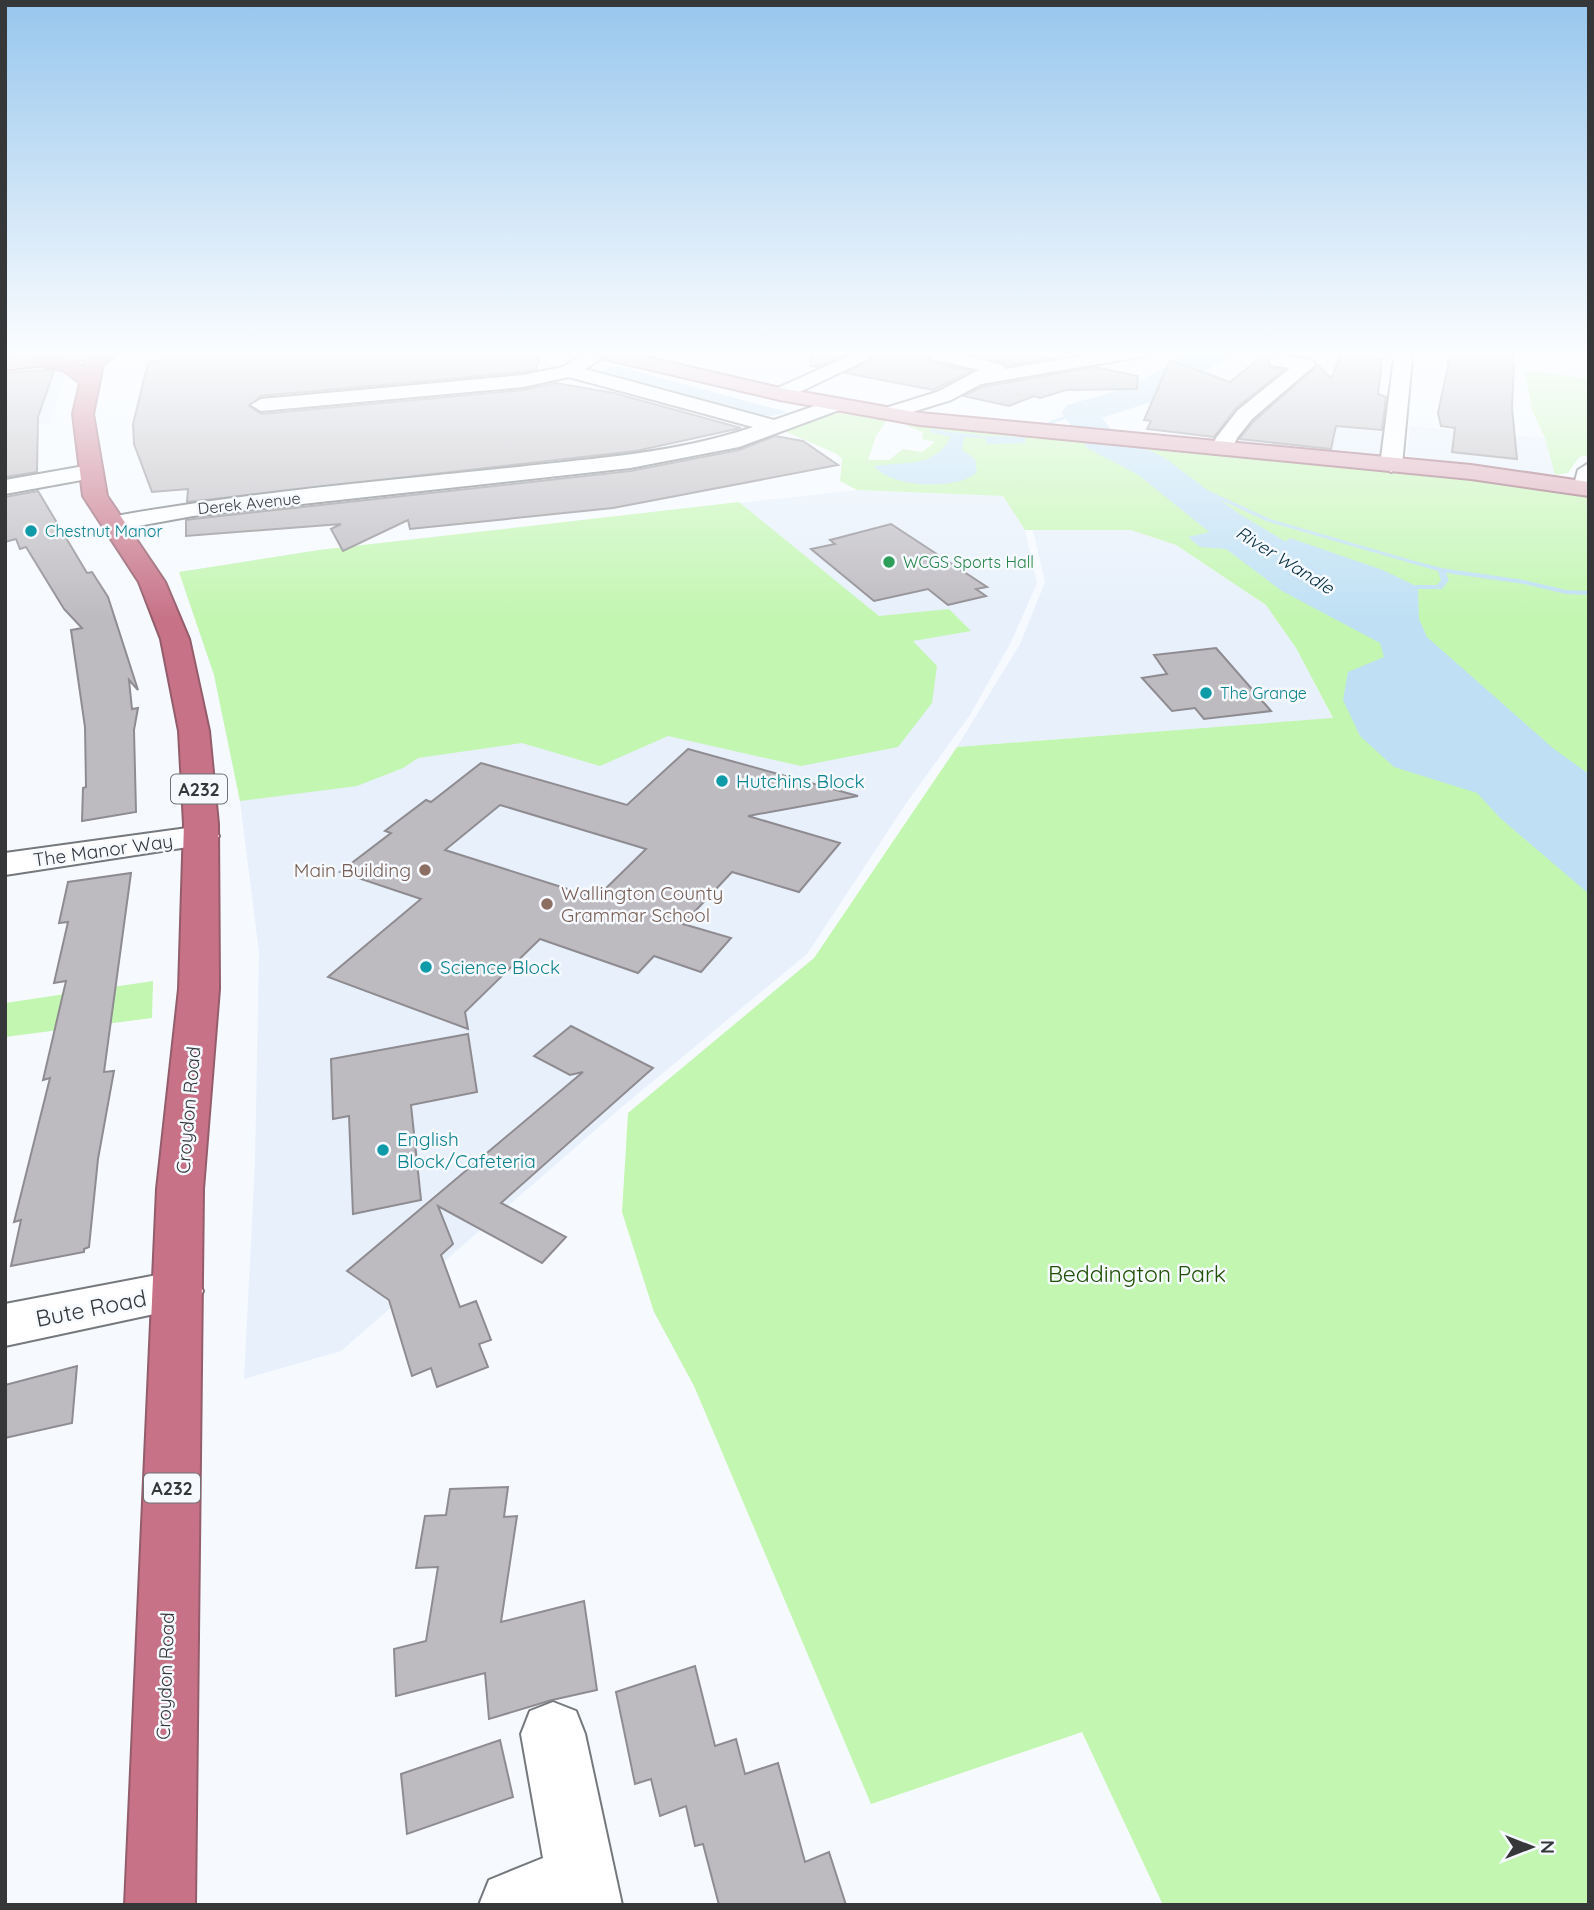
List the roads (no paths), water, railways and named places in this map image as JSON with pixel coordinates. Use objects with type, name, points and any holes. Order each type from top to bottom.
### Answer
[{"type":"highway","name":"Croydon Road","points":[[86,440],[95,496],[116,523],[160,597],[178,649],[194,731],[202,836],[199,989],[180,1189],[164,1664],[160,1905]]},
{"type":"main road","points":[[1123,440],[1587,482]]},
{"type":"street","name":"Derek Avenue","points":[[116,523],[193,509],[630,461],[737,440]]},
{"type":"street","points":[[1223,449],[1225,440]]},
{"type":"street","points":[[1391,465],[1394,440]]},
{"type":"street","points":[[5,487],[90,472]]},
{"type":"street","name":"The Manor Way","points":[[5,864],[202,836]]},
{"type":"street","name":"Bute Road","points":[[5,1325],[177,1291]]},
{"type":"street","points":[[514,1905],[584,1891],[554,1734]]},
{"type":"water","points":[[949,440],[964,440],[962,450],[975,459],[977,472],[955,482],[925,484],[895,479],[874,466],[917,462],[936,454]]},
{"type":"water","points":[[986,440],[1025,440],[1025,443],[987,444]]},
{"type":"water","points":[[1223,522],[1253,528],[1254,533],[1285,542],[1290,538],[1383,570],[1418,587],[1419,619],[1427,637],[1554,749],[1589,774],[1589,894],[1500,818],[1477,793],[1394,767],[1360,736],[1343,700],[1348,672],[1384,657],[1380,643],[1282,591],[1226,549],[1200,547],[1188,537],[1223,529]]},
{"type":"waterway","name":"River Wandle","points":[[1100,440],[1151,466],[1223,522],[1303,572]]},
{"type":"waterway","points":[[1151,466],[1268,520],[1441,570]]},
{"type":"waterway","points":[[1418,587],[1439,587],[1445,580],[1441,570]]},
{"type":"waterway","points":[[1441,570],[1524,582],[1566,592],[1589,593]]},
{"type":"place","name":"Chestnut Manor","points":[[31,531]]},
{"type":"place","name":"WCGS Sports Hall","points":[[889,562]]},
{"type":"place","name":"The Grange","points":[[1206,693]]},
{"type":"place","name":"Hutchins Block","points":[[722,781]]},
{"type":"place","name":"Main Building","points":[[425,870]]},
{"type":"place","name":"Wallington County Grammar School","points":[[547,904]]},
{"type":"place","name":"Science Block","points":[[426,967]]},
{"type":"place","name":"English Block/Cafeteria","points":[[383,1150]]},
{"type":"park label","name":"Beddington Park","points":[[1137,1273]]}]
